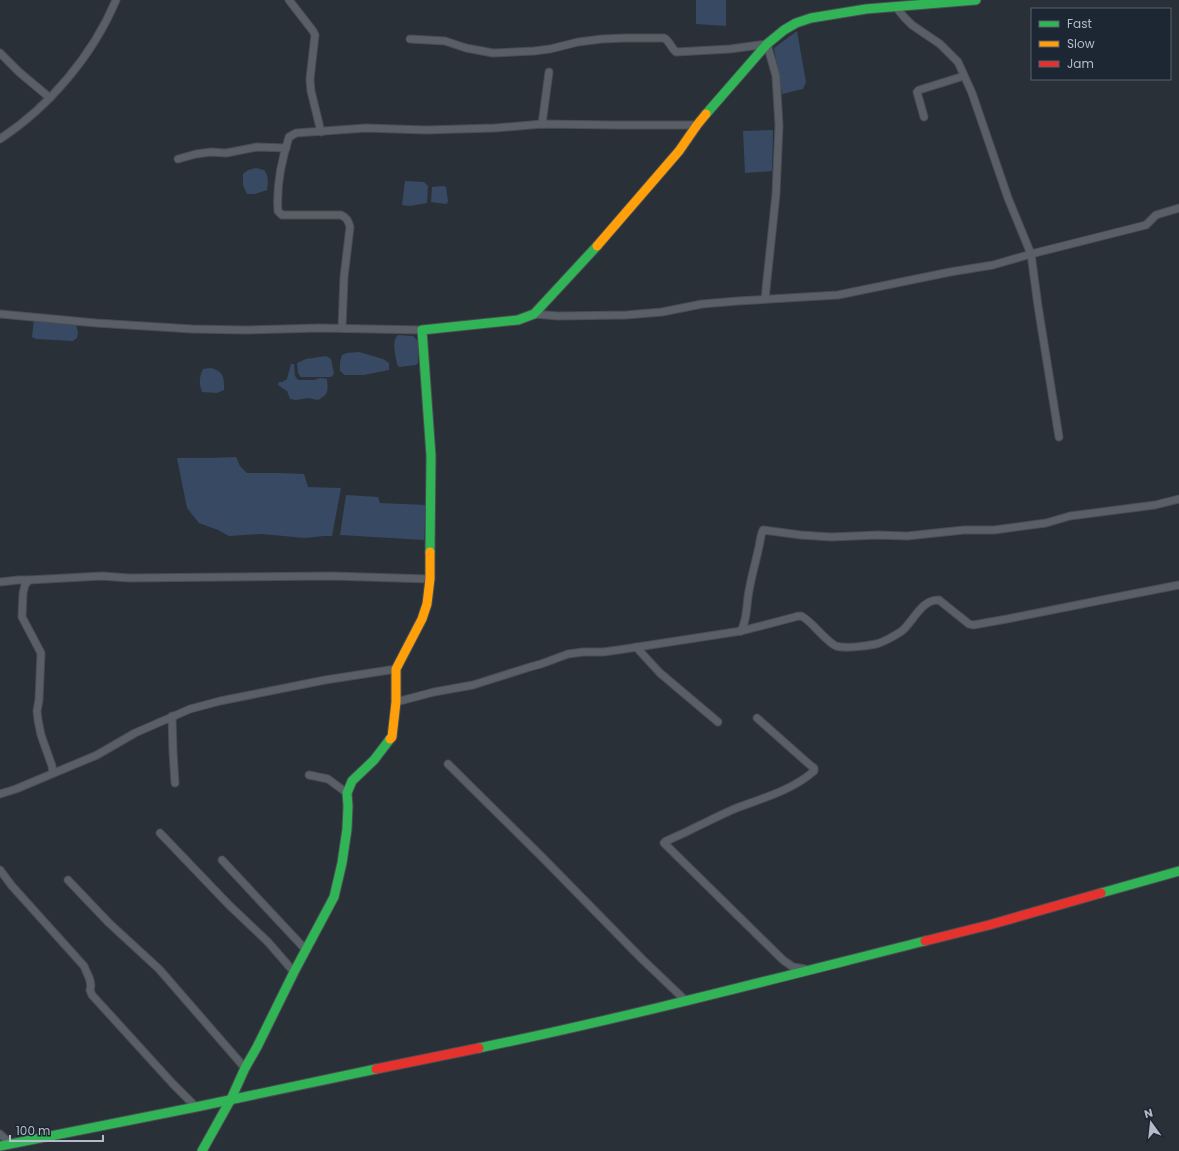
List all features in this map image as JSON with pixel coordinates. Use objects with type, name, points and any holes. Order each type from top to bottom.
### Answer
[{"type":"street","points":[[0,139],[17,128],[38,111],[50,98],[91,48],[116,0]]},
{"type":"street","points":[[289,0],[315,35],[310,79],[311,91],[321,132]]},
{"type":"street","points":[[0,314],[96,323],[192,329],[245,330],[342,328],[422,330],[528,318],[534,314],[585,260],[679,151],[697,125],[767,44],[784,30],[796,23],[811,18],[866,9],[976,0]]},
{"type":"street","points":[[896,7],[912,25],[932,38],[958,62],[974,99],[1008,198],[1031,254],[1058,437]]},
{"type":"street","points":[[410,39],[445,41],[466,48],[493,53],[534,52],[578,42],[625,38],[664,38],[669,41],[672,48],[676,52],[730,49],[767,44]]},
{"type":"street","points":[[765,299],[776,194],[779,125],[776,76],[767,44]]},
{"type":"street","points":[[0,53],[50,98]]},
{"type":"street","points":[[542,124],[549,72]]},
{"type":"street","points":[[924,116],[917,92],[919,90],[964,76]]},
{"type":"street","points":[[342,328],[344,277],[350,227],[349,221],[347,217],[341,215],[282,215],[278,211],[277,196],[279,175],[289,137],[296,133],[366,128],[426,130],[495,128],[542,124],[697,125]]},
{"type":"street","points":[[178,159],[196,154],[226,152],[257,147],[286,148]]},
{"type":"street","points":[[534,314],[558,316],[626,315],[662,312],[702,304],[738,300],[838,295],[950,272],[993,265],[1146,225],[1156,215],[1179,208]]},
{"type":"street","points":[[202,1151],[231,1099],[245,1068],[334,897],[342,863],[347,829],[347,793],[352,781],[374,760],[392,737],[396,702],[396,669],[422,619],[427,604],[430,578],[431,456],[422,330]]},
{"type":"street","points":[[741,631],[744,625],[748,592],[759,550],[760,535],[763,530],[831,537],[878,535],[907,536],[964,530],[994,530],[1046,523],[1070,516],[1148,506],[1179,499]]},
{"type":"street","points":[[0,582],[102,576],[129,578],[332,576],[430,578]]},
{"type":"street","points":[[29,580],[25,585],[23,593],[22,617],[41,653],[39,700],[37,711],[41,735],[54,772]]},
{"type":"street","points":[[396,702],[434,692],[473,685],[568,654],[603,652],[741,631],[795,616],[801,616],[806,619],[823,636],[836,646],[850,647],[878,644],[902,631],[920,610],[934,600],[939,600],[969,624],[973,625],[1179,586]]},
{"type":"street","points":[[636,647],[660,673],[718,722]]},
{"type":"street","points":[[0,794],[97,755],[135,733],[190,709],[220,701],[325,680],[396,669]]},
{"type":"street","points":[[172,716],[175,783]]},
{"type":"street","points":[[757,718],[810,764],[814,768],[814,771],[782,791],[738,807],[664,843],[783,960],[793,967],[811,970]]},
{"type":"street","points":[[448,764],[686,1002]]},
{"type":"street","points":[[308,775],[328,779],[347,793]]},
{"type":"street","points":[[160,833],[229,905],[268,942],[294,972]]},
{"type":"street","points":[[222,860],[306,950]]},
{"type":"street","points":[[0,870],[12,886],[84,966],[91,982],[90,990],[92,995],[173,1084],[196,1107]]},
{"type":"street","points":[[0,1146],[551,1033],[686,1002],[996,923],[1179,871]]},
{"type":"street","points":[[68,880],[109,923],[159,969],[245,1068]]},
{"type":"street","points":[[0,1134],[10,1144]]},
{"type":"water","points":[[696,0],[726,0],[726,26],[696,24]]},
{"type":"water","points":[[797,31],[806,82],[803,89],[782,94],[774,48]]},
{"type":"water","points":[[773,130],[772,171],[745,173],[743,131]]},
{"type":"water","points":[[256,168],[266,172],[268,179],[267,190],[255,194],[247,194],[243,185],[243,174],[248,170]]},
{"type":"water","points":[[405,181],[424,182],[428,186],[427,203],[410,206],[402,205]]},
{"type":"water","points":[[432,187],[446,187],[447,204],[431,202]]},
{"type":"water","points":[[34,320],[76,324],[78,333],[77,338],[73,341],[36,339],[32,337]]},
{"type":"water","points":[[398,335],[413,336],[418,341],[418,363],[416,365],[399,367],[397,364],[394,345]]},
{"type":"water","points":[[359,352],[383,359],[389,363],[389,370],[364,375],[345,375],[340,371],[342,355]]},
{"type":"water","points":[[326,356],[331,359],[334,374],[331,377],[301,377],[298,373],[297,363],[306,359]]},
{"type":"water","points":[[291,364],[294,364],[295,376],[298,380],[314,380],[320,378],[327,379],[326,394],[318,400],[308,398],[296,400],[290,399],[287,391],[278,385],[279,382],[287,379]]},
{"type":"water","points":[[211,368],[219,371],[223,378],[224,390],[217,393],[202,392],[201,389],[200,378],[203,369]]},
{"type":"water","points":[[236,457],[240,466],[247,473],[304,474],[308,487],[341,488],[332,536],[305,538],[262,534],[229,536],[199,523],[187,508],[177,458]]},
{"type":"water","points":[[346,495],[378,497],[380,503],[426,505],[424,540],[340,535]]},
{"type":"traffic: fast","points":[[706,114],[767,44],[784,30],[796,23],[811,18],[866,9],[976,0]]},
{"type":"traffic: fast","points":[[430,552],[431,456],[422,330],[518,320],[534,314],[597,246]]},
{"type":"traffic: fast","points":[[202,1151],[231,1099],[245,1068],[334,897],[342,863],[347,829],[347,793],[352,781],[374,760],[390,739]]},
{"type":"traffic: fast","points":[[1101,893],[1179,871]]},
{"type":"traffic: fast","points":[[479,1048],[647,1010],[925,941]]},
{"type":"traffic: fast","points":[[0,1146],[376,1069]]},
{"type":"traffic: slow","points":[[597,246],[679,151],[706,114]]},
{"type":"traffic: slow","points":[[390,739],[392,737],[396,702],[396,669],[422,619],[427,604],[430,579],[430,552]]},
{"type":"traffic: jam","points":[[925,941],[989,925],[1101,893]]},
{"type":"traffic: jam","points":[[376,1069],[479,1048]]}]
